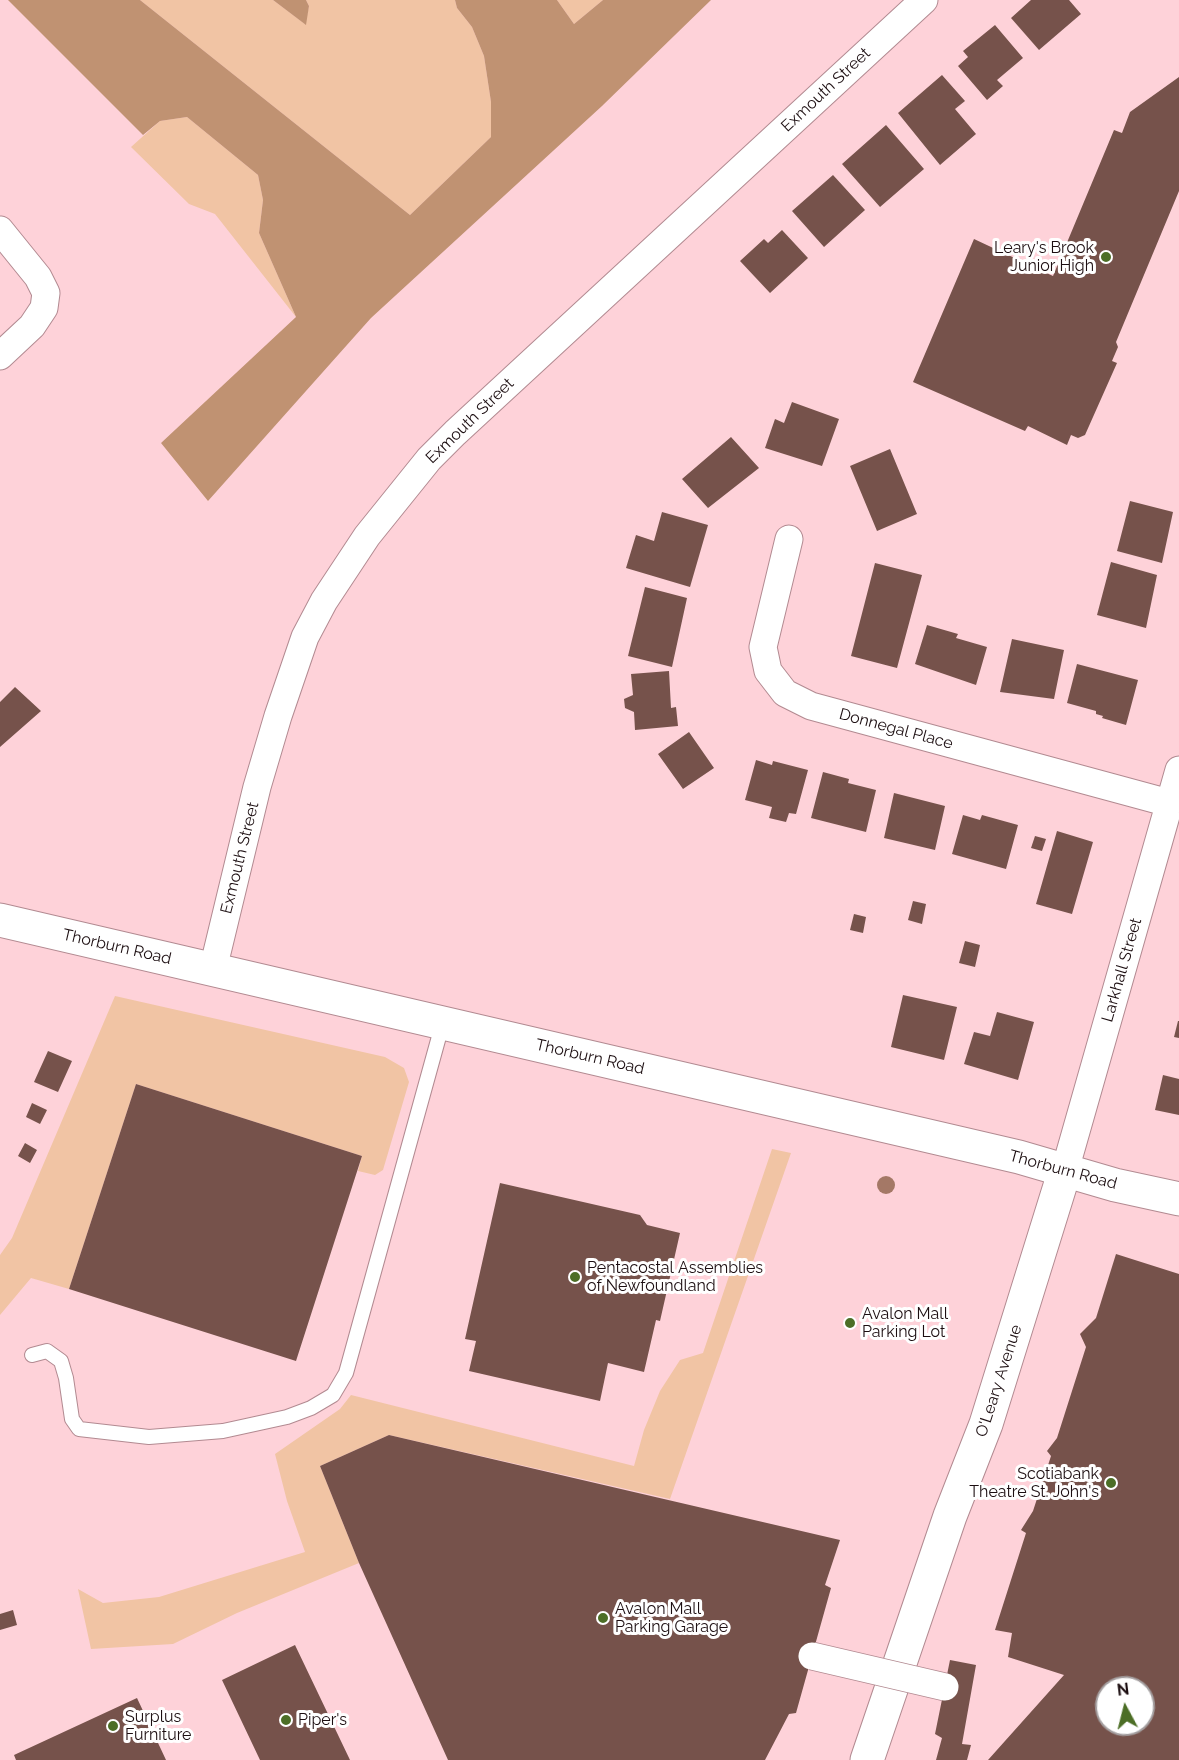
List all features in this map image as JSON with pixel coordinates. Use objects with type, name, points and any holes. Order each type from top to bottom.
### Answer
[{"type":"main road","name":"Thorburn Road","points":[[0,920],[1019,1157],[1179,1199]]},
{"type":"main road","name":"O'Leary Avenue","points":[[867,1760],[950,1516],[986,1424],[1065,1170]]},
{"type":"street","name":"Exmouth Street","points":[[213,969],[257,787],[301,649],[324,601],[367,536],[429,459],[455,432],[924,0]]},
{"type":"street","points":[[0,230],[38,277],[46,293],[44,308],[32,326],[0,356]]},
{"type":"street","name":"Donnegal Place","points":[[789,539],[763,647],[768,671],[785,693],[811,706],[1169,803]]},
{"type":"street","name":"Larkhall Street","points":[[1065,1170],[1179,770]]},
{"type":"street","points":[[812,1656],[945,1687]]},
{"type":"lane","points":[[32,1355],[48,1351],[60,1361],[66,1378],[72,1419],[79,1429],[149,1437],[223,1431],[287,1417],[311,1408],[333,1395],[346,1373],[443,1022]]},
{"type":"shaded area","points":[[8,0],[140,0],[410,215],[491,137],[491,102],[484,56],[472,27],[457,8],[455,0],[557,0],[574,24],[603,0],[711,0],[602,106],[371,318],[208,501],[161,443],[296,317],[259,233],[263,200],[258,175],[187,117],[160,121],[143,135]]},
{"type":"shaded area","points":[[140,0],[273,0],[305,24],[309,6],[306,0],[455,0],[457,8],[472,27],[484,56],[491,102],[491,137],[410,215]]},
{"type":"shaded area","points":[[273,0],[306,0],[309,6],[306,25]]},
{"type":"shaded area","points":[[557,0],[603,0],[574,24]]},
{"type":"shaded area","points":[[187,117],[258,175],[263,200],[259,233],[296,317],[215,214],[189,204],[131,147],[160,121]]},
{"type":"shaded area","points":[[115,996],[385,1057],[404,1068],[409,1082],[383,1170],[375,1175],[358,1171],[362,1156],[136,1084],[69,1289],[31,1278],[0,1315],[0,1255],[12,1238]]},
{"type":"shaded area","points":[[772,1149],[791,1153],[670,1499],[389,1435],[320,1466],[359,1563],[237,1613],[173,1644],[91,1649],[78,1589],[103,1603],[159,1597],[305,1552],[287,1501],[275,1454],[340,1409],[351,1395],[634,1466],[644,1430],[660,1391],[680,1360],[703,1353]]},
{"type":"building","points":[[1031,0],[1069,0],[1081,14],[1039,50],[1011,18]]},
{"type":"building","points":[[995,25],[1023,58],[997,80],[1003,86],[987,100],[958,66],[968,57],[963,51]]},
{"type":"building","points":[[942,75],[965,101],[955,109],[976,134],[940,165],[898,113]]},
{"type":"building","name":"Leary's Brook Junior High","points":[[1179,77],[1179,191],[1116,342],[1118,347],[1112,361],[1117,363],[1085,435],[1078,438],[1071,435],[1067,445],[1028,426],[1025,431],[913,382],[974,239],[1053,276],[1114,130],[1122,133],[1130,112]]},
{"type":"building","points":[[886,125],[924,169],[880,207],[842,164]]},
{"type":"building","points":[[833,175],[865,210],[824,247],[792,211]]},
{"type":"building","points":[[782,230],[808,258],[770,293],[740,261],[764,239],[768,243]]},
{"type":"building","points":[[792,402],[839,419],[822,466],[765,448],[775,419],[784,423]]},
{"type":"building","points":[[731,437],[759,468],[708,508],[682,479]]},
{"type":"building","points":[[890,449],[917,514],[877,531],[850,466]]},
{"type":"building","points":[[1130,501],[1173,512],[1162,563],[1117,551]]},
{"type":"building","points":[[662,512],[708,525],[690,587],[626,568],[636,535],[654,541]]},
{"type":"building","points":[[1111,562],[1157,575],[1146,628],[1097,615]]},
{"type":"building","points":[[875,563],[922,575],[897,668],[851,656]]},
{"type":"building","points":[[645,587],[687,598],[672,667],[628,656]]},
{"type":"building","points":[[927,625],[958,634],[956,638],[987,647],[976,685],[915,664]]},
{"type":"building","points":[[1012,639],[1064,650],[1054,699],[1000,692]]},
{"type":"building","points":[[1077,664],[1138,680],[1126,725],[1102,718],[1103,716],[1096,714],[1096,711],[1067,703]]},
{"type":"building","points":[[669,671],[671,708],[676,707],[678,726],[635,730],[634,712],[625,708],[624,699],[633,695],[631,674]]},
{"type":"building","points":[[15,687],[41,711],[0,747],[0,702]]},
{"type":"building","points":[[689,732],[714,768],[683,789],[658,754]]},
{"type":"building","points":[[756,760],[772,765],[773,761],[808,770],[796,814],[789,813],[786,822],[769,818],[772,807],[745,800]]},
{"type":"building","points":[[823,772],[849,779],[848,783],[876,790],[866,832],[811,818]]},
{"type":"building","points":[[894,793],[945,806],[935,850],[884,838]]},
{"type":"building","points":[[963,815],[980,820],[982,815],[1018,825],[1006,869],[952,854]]},
{"type":"building","points":[[1057,831],[1093,842],[1072,914],[1036,904]]},
{"type":"building","points":[[1035,836],[1046,839],[1042,851],[1031,848]]},
{"type":"building","points":[[913,901],[926,904],[922,924],[908,920]]},
{"type":"building","points":[[854,914],[866,917],[863,933],[850,930]]},
{"type":"building","points":[[965,941],[980,945],[975,967],[959,963]]},
{"type":"building","points":[[903,995],[957,1007],[944,1060],[891,1047]]},
{"type":"building","points":[[997,1012],[1034,1022],[1018,1080],[964,1064],[974,1032],[990,1036]]},
{"type":"building","points":[[1179,1021],[1179,1038],[1174,1037]]},
{"type":"building","points":[[48,1051],[72,1061],[58,1092],[34,1082]]},
{"type":"building","points":[[1163,1075],[1179,1079],[1179,1115],[1155,1110]]},
{"type":"building","points":[[136,1084],[362,1156],[296,1361],[69,1289]]},
{"type":"building","points":[[32,1103],[47,1110],[40,1124],[26,1117]]},
{"type":"building","points":[[25,1143],[37,1150],[30,1163],[18,1156]]},
{"type":"building","name":"Pentacostal Assemblies of Newfoundland","points":[[500,1183],[640,1215],[647,1225],[680,1233],[660,1321],[656,1320],[644,1372],[608,1363],[600,1401],[469,1371],[476,1341],[465,1339]]},
{"type":"building","name":"Scotiabank Theatre St. John's","points":[[1116,1254],[1179,1274],[1179,1760],[988,1760],[1064,1675],[1008,1657],[1012,1633],[995,1630],[1026,1533],[1021,1530],[1033,1511],[1051,1456],[1047,1451],[1057,1438],[1086,1347],[1080,1334],[1096,1318]]},
{"type":"building","name":"Avalon Mall Parking Garage","points":[[389,1435],[840,1540],[825,1585],[831,1588],[796,1713],[789,1714],[765,1760],[448,1760],[359,1563],[320,1466]]},
{"type":"building","points":[[13,1610],[17,1625],[0,1630],[0,1614]]},
{"type":"building","name":"Piper's","points":[[295,1645],[350,1760],[260,1760],[222,1680]]},
{"type":"building","points":[[950,1660],[976,1665],[962,1744],[971,1745],[967,1760],[936,1760],[942,1738],[935,1734]]},
{"type":"building","name":"Surplus Furniture","points":[[137,1698],[166,1760],[16,1760],[14,1755]]},
{"type":"place","name":"Leary's Brook Junior High","points":[[1106,257]]},
{"type":"place","name":"Pentacostal Assemblies of Newfoundland","points":[[575,1277]]},
{"type":"place","name":"Avalon Mall Parking Lot","points":[[850,1323]]},
{"type":"place","name":"Scotiabank Theatre St. John's","points":[[1111,1483]]},
{"type":"place","name":"Avalon Mall Parking Garage","points":[[603,1618]]},
{"type":"place","name":"Piper's","points":[[286,1720]]},
{"type":"place","name":"Surplus Furniture","points":[[113,1726]]}]
